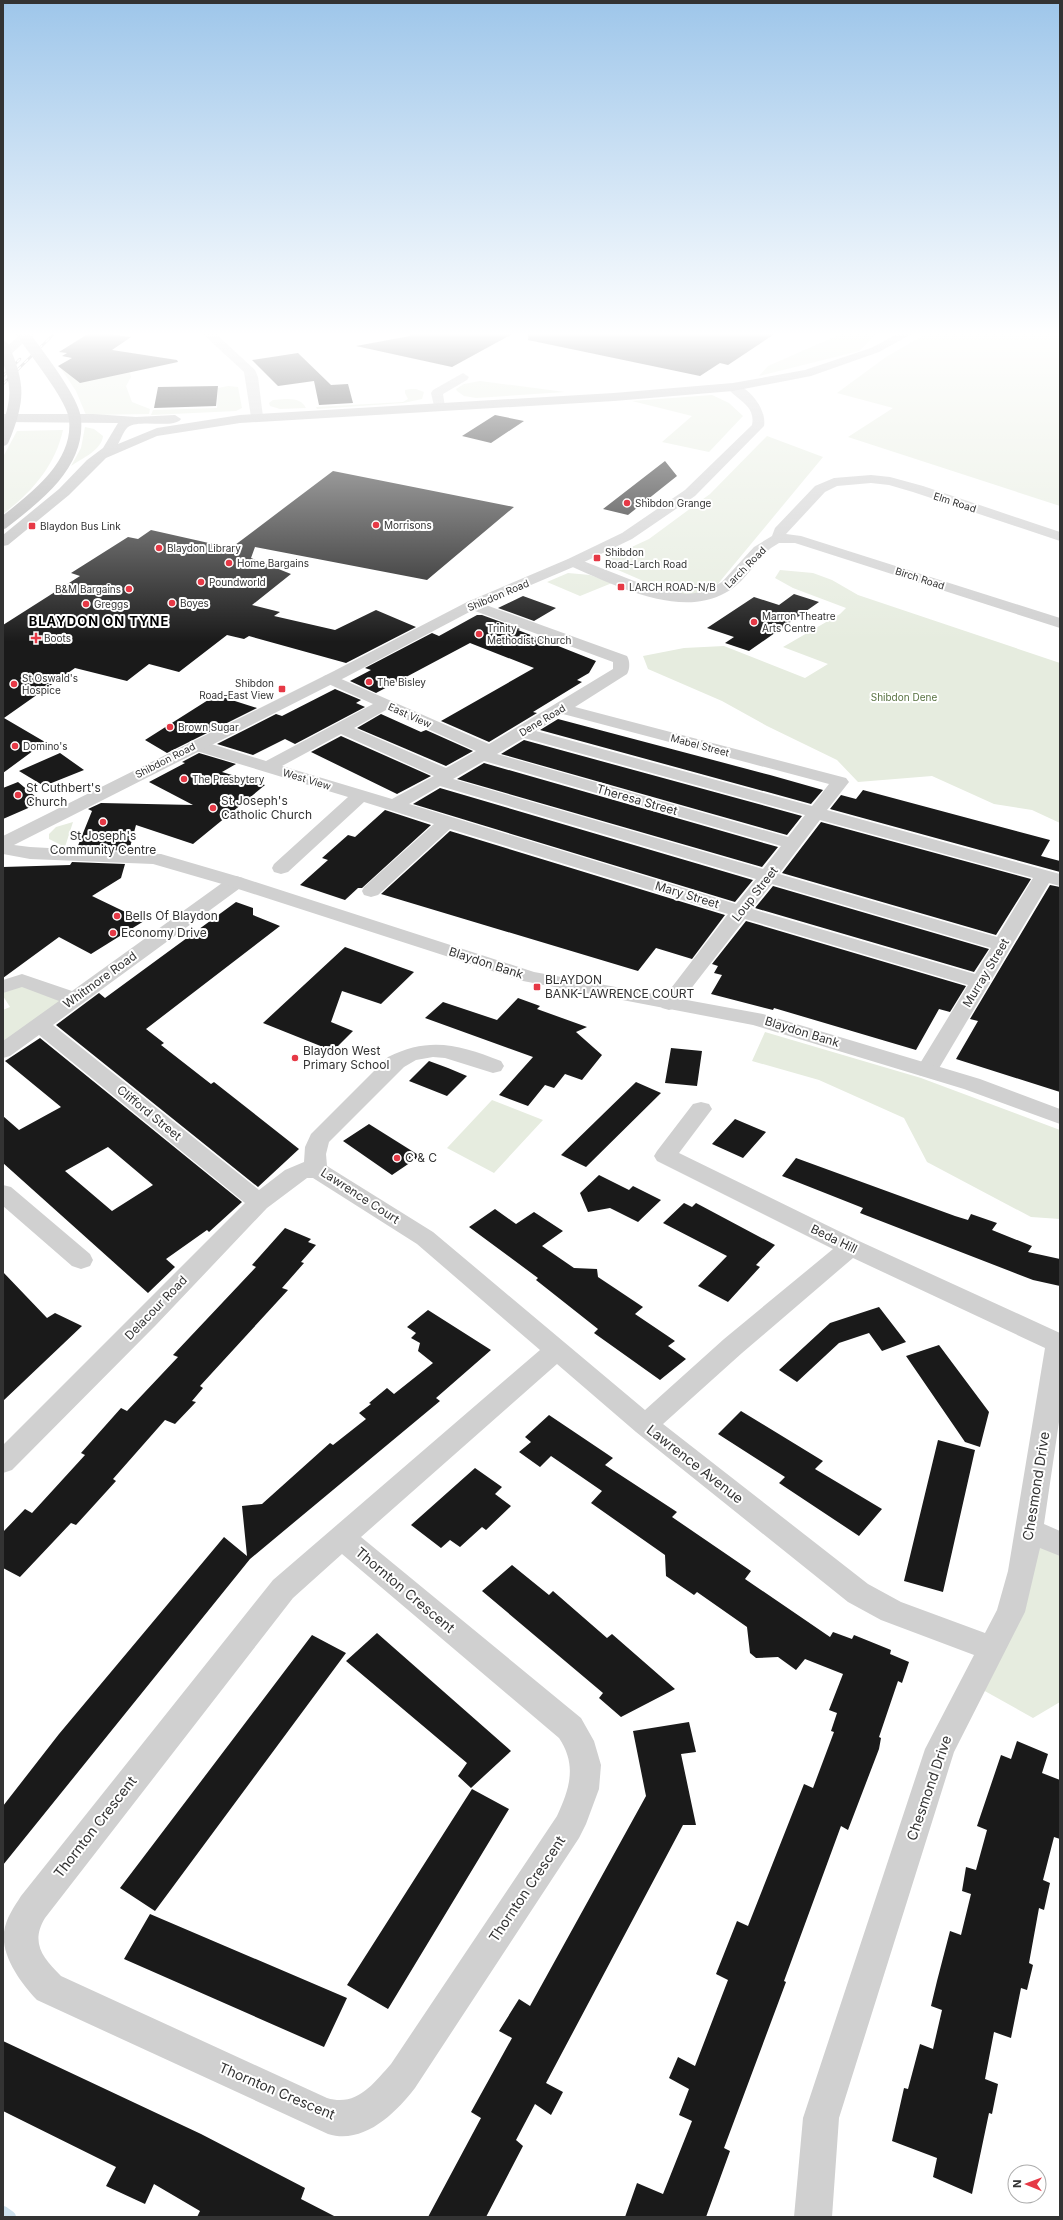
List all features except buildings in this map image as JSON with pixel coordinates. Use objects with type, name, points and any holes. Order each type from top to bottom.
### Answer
[{"type":"main road","points":[[3,523],[46,486],[62,466],[72,446],[73,435]]},
{"type":"main road","points":[[3,542],[36,517],[64,492],[92,463],[102,456],[114,444],[118,435]]},
{"type":"main road","points":[[130,435],[133,436],[141,435]]},
{"type":"main road","points":[[102,456],[149,435]]},
{"type":"street","name":"Shibdon Road","points":[[3,843],[330,679],[472,605],[573,562],[627,536],[690,493],[749,435]]},
{"type":"street","name":"Larch Road","points":[[573,562],[656,594],[682,598],[721,591],[767,544],[778,539],[780,531],[820,489],[834,482],[848,480]]},
{"type":"street","name":"Elm Road","points":[[848,480],[890,481],[1060,537]]},
{"type":"street","name":"Birch Road","points":[[778,539],[806,541],[1060,623]]},
{"type":"street","name":"Dene Road","points":[[395,805],[522,732],[621,671],[621,659],[472,605]]},
{"type":"street","name":"East View","points":[[330,679],[386,704],[486,753]]},
{"type":"street","points":[[267,767],[386,704]]},
{"type":"street","name":"Mabel Street","points":[[561,708],[840,782]]},
{"type":"street","points":[[341,728],[442,778],[768,877],[1002,945]]},
{"type":"street","points":[[522,732],[1052,878]]},
{"type":"street","name":"West View","points":[[196,745],[395,805]]},
{"type":"street","name":"Theresa Street","points":[[486,753],[793,844]]},
{"type":"street","name":"Loup Street","points":[[669,1004],[742,912],[840,782]]},
{"type":"street","points":[[280,868],[361,795]]},
{"type":"street","name":"Mary Street","points":[[395,805],[742,912],[980,982]]},
{"type":"street","points":[[371,891],[448,821]]},
{"type":"street","name":"Blaydon Bank","points":[[3,848],[30,853],[154,858],[236,882],[530,977],[756,1019],[927,1070],[1060,1117]]},
{"type":"street","name":"Murray Street","points":[[927,1070],[1002,945],[1052,878]]},
{"type":"street","name":"Whitmore Road","points":[[3,1051],[236,882]]},
{"type":"street","points":[[3,987],[22,980],[74,999]]},
{"type":"street","name":"Clifford Street","points":[[40,1025],[259,1202]]},
{"type":"street","name":"Lawrence Court","points":[[425,1238],[317,1170],[314,1160],[315,1148],[319,1139],[396,1062],[406,1056],[419,1052],[446,1051],[459,1053],[493,1066]]},
{"type":"street","name":"Beda Hill","points":[[701,1109],[665,1156],[851,1247],[1059,1343]]},
{"type":"street","name":"Delacour Road","points":[[3,1462],[147,1318],[259,1202],[303,1170],[317,1170]]},
{"type":"street","points":[[3,1193],[81,1260]]},
{"type":"street","name":"Lawrence Avenue","points":[[425,1238],[645,1425],[858,1594],[891,1611],[991,1648]]},
{"type":"street","points":[[645,1425],[733,1346],[851,1247]]},
{"type":"street","name":"Chesmond Drive","points":[[812,2217],[822,2112],[940,1749],[1011,1612],[1022,1571],[1059,1343]]},
{"type":"street","name":"Thornton Crescent","points":[[342,1538],[570,1728],[583,1749],[586,1760],[583,1797],[568,1827],[404,2076],[381,2100],[363,2112],[344,2119],[323,2114],[49,1988],[36,1975],[27,1959],[22,1940],[23,1924],[33,1907],[283,1589],[556,1350]]},
{"type":"street","points":[[1029,1530],[1060,1544]]},
{"type":"green space","points":[[15,435],[62,435],[54,455],[41,477],[14,506],[3,514],[3,457]]},
{"type":"green space","points":[[84,435],[101,435],[103,436],[102,441],[95,450],[71,466],[81,448]]},
{"type":"green space","points":[[671,435],[725,435],[709,452],[662,442]]},
{"type":"green space","points":[[852,435],[1060,435],[1060,506],[848,437]]},
{"type":"green space","points":[[767,436],[823,457],[717,585],[699,594],[678,596],[611,567],[606,563],[608,558],[649,539],[710,494]]},
{"type":"green space","name":"Shibdon Dene","points":[[780,570],[813,573],[832,580],[858,595],[1060,663],[1060,823],[1032,810],[994,804],[932,776],[858,782],[837,760],[767,726],[722,701],[648,669],[643,656],[684,648],[724,646],[805,678],[828,664],[783,647],[840,614],[846,608],[793,588],[775,578]]},
{"type":"green space","points":[[568,573],[590,575],[612,583],[580,596],[547,582]]},
{"type":"green space","points":[[73,822],[65,847],[49,839],[49,834],[56,827]]},
{"type":"green space","points":[[22,980],[74,999],[3,1051],[3,1010],[10,1007],[3,996],[3,987]]},
{"type":"green space","points":[[765,1032],[921,1078],[1060,1130],[1060,1219],[1031,1217],[927,1162],[904,1118],[819,1080],[752,1061]]},
{"type":"green space","points":[[492,1100],[543,1120],[494,1173],[447,1148]]},
{"type":"green space","points":[[1029,1530],[1060,1544],[1060,1702],[1033,1718],[974,1685]]},
{"type":"waterway","points":[[3,2212],[10,2217]]},
{"type":"place","name":"Shibdon Grange","points":[[627,503]]},
{"type":"place","name":"Morrisons","points":[[376,525]]},
{"type":"place","name":"Blaydon Bus Link","points":[[32,526]]},
{"type":"place","name":"Blaydon Library","points":[[159,548]]},
{"type":"place","name":"Shibdon Road-Larch Road","points":[[597,558]]},
{"type":"place","name":"Home Bargains","points":[[229,563]]},
{"type":"place","name":"Poundworld","points":[[201,582]]},
{"type":"place","name":"LARCH ROAD-N/B","points":[[621,587]]},
{"type":"place","name":"B&M Bargains","points":[[129,589]]},
{"type":"place","name":"Boyes","points":[[172,603]]},
{"type":"place","name":"Greggs","points":[[86,604]]},
{"type":"place","name":"Marron Theatre Arts Centre","points":[[754,622]]},
{"type":"place","name":"Trinity Methodist Church","points":[[479,634]]},
{"type":"place","name":"Boots","points":[[36,638]]},
{"type":"place","name":"The Bisley","points":[[369,682]]},
{"type":"place","name":"St Oswald's Hospice","points":[[14,684]]},
{"type":"place","name":"Shibdon Road-East View","points":[[282,689]]},
{"type":"place","name":"Brown Sugar","points":[[170,727]]},
{"type":"place","name":"Domino's","points":[[15,746]]},
{"type":"place","name":"The Presbytery","points":[[184,779]]},
{"type":"place","name":"St Cuthbert's Church","points":[[18,795]]},
{"type":"place","name":"St Joseph's Catholic Church","points":[[213,808]]},
{"type":"place","name":"St Joseph's Community Centre","points":[[103,822]]},
{"type":"place","name":"Bells Of Blaydon","points":[[117,916]]},
{"type":"place","name":"Economy Drive","points":[[113,933]]},
{"type":"place","name":"BLAYDON BANK-LAWRENCE COURT","points":[[537,987]]},
{"type":"place","name":"Blaydon West Primary School","points":[[295,1058]]},
{"type":"place","name":"C & C","points":[[397,1158]]},
{"type":"district","name":"BLAYDON ON TYNE","points":[[99,621]]}]
